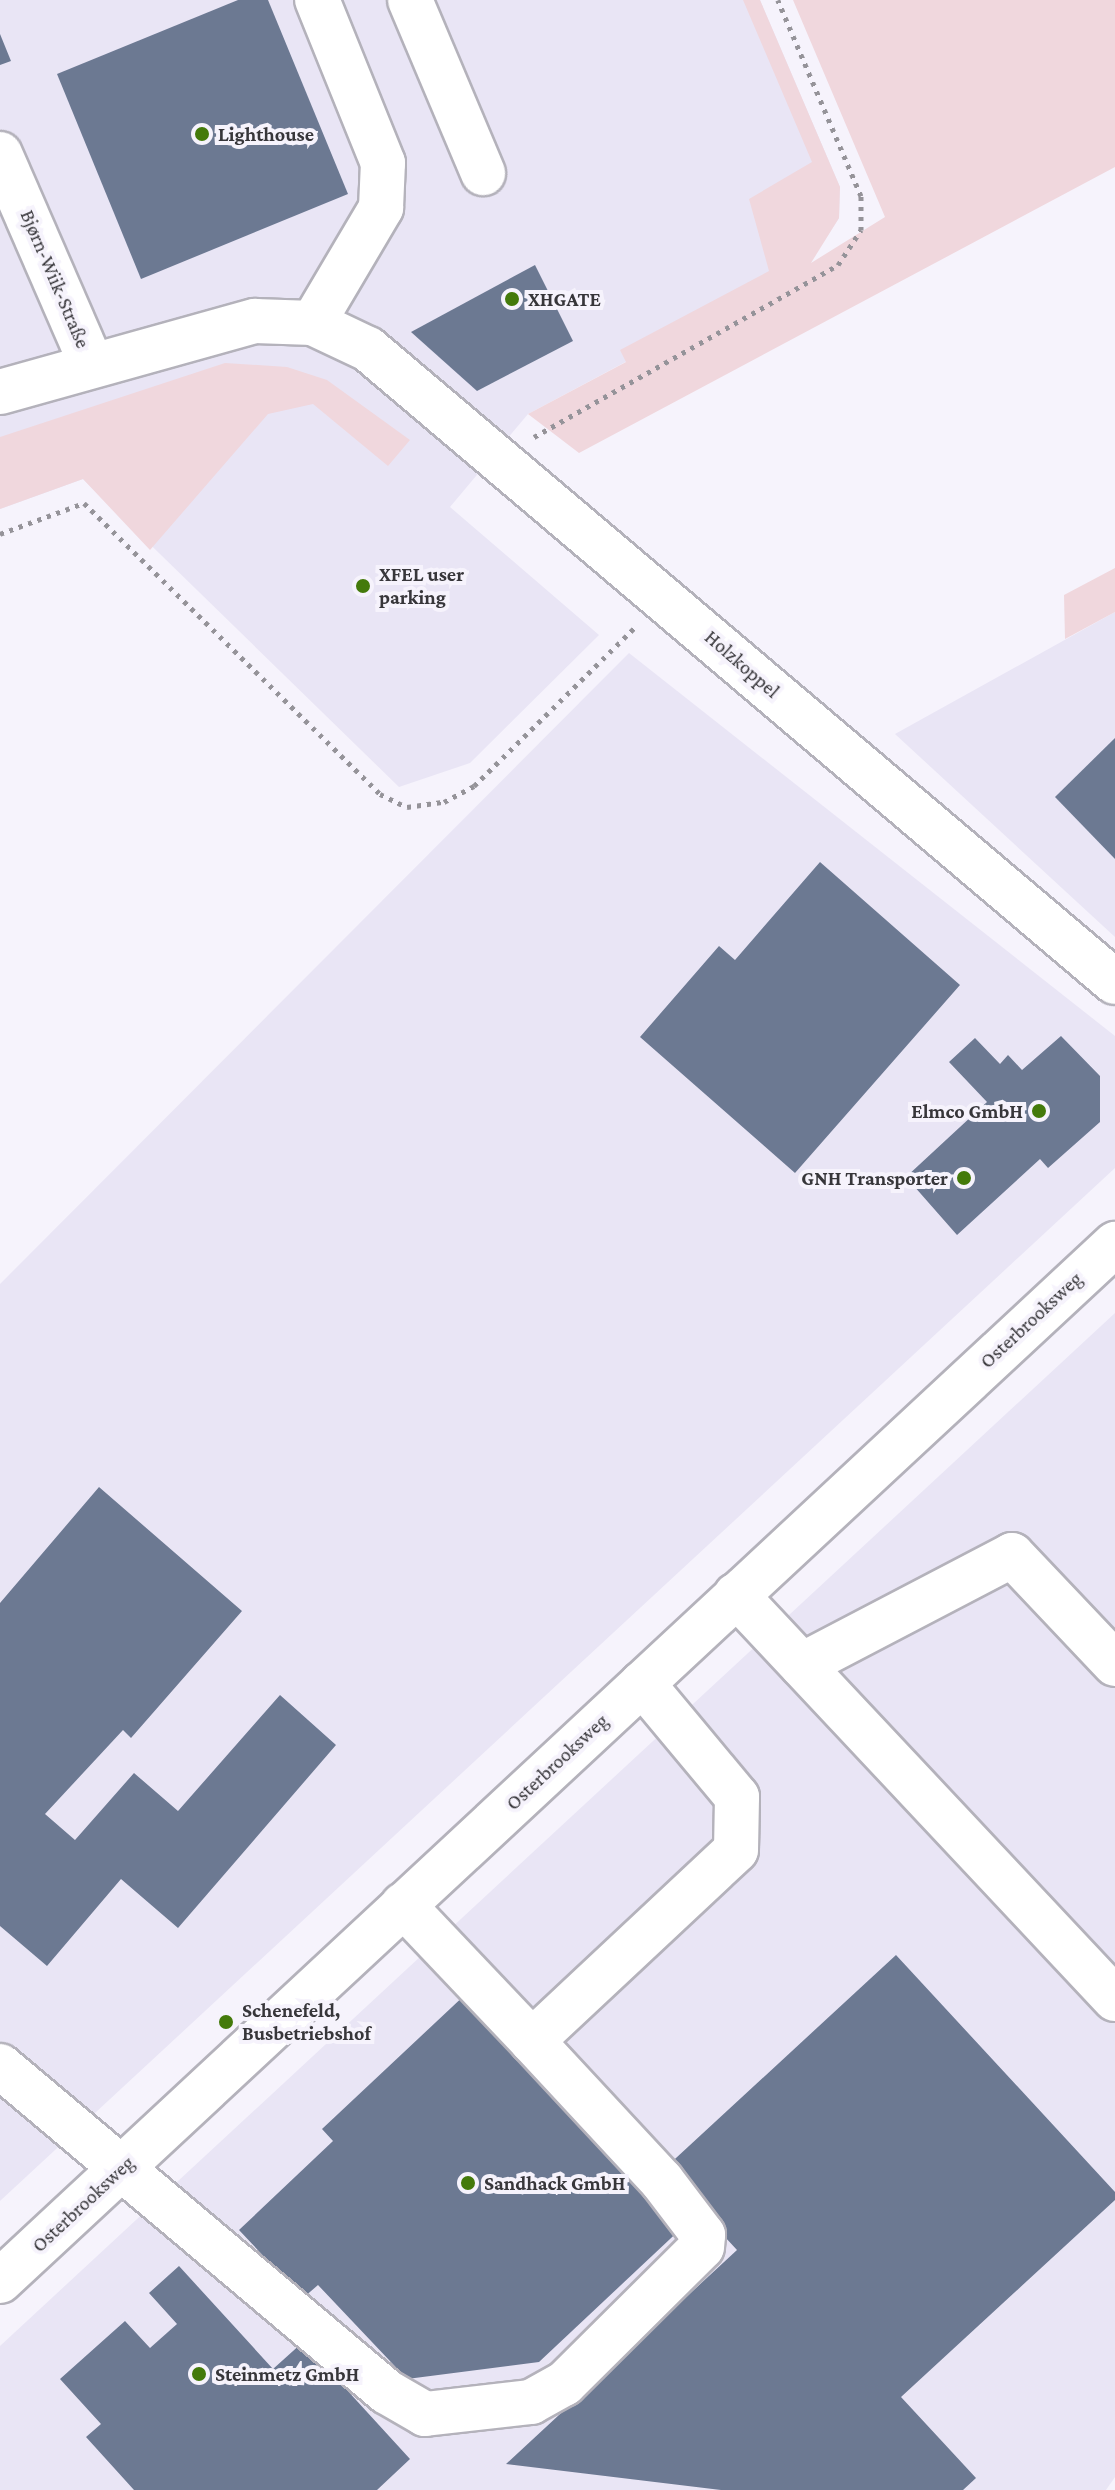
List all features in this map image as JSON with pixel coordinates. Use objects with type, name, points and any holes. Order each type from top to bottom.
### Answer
[{"type":"street","points":[[0,392],[90,361],[255,321],[313,323],[381,208],[383,163],[317,0]]},
{"type":"street","points":[[410,0],[483,173]]},
{"type":"street","name":"Bjørn-Wiik-Straße","points":[[0,154],[90,361]]},
{"type":"street","name":"Holzkoppel","points":[[313,323],[368,349],[665,597],[1115,982]]},
{"type":"street","name":"Osterbrooksweg","points":[[0,2281],[1115,1244]]},
{"type":"street","points":[[802,1665],[1012,1555],[1115,1664]]},
{"type":"street","points":[[736,1595],[1115,1999]]},
{"type":"street","points":[[532,2041],[736,1850],[737,1797],[642,1683]]},
{"type":"street","points":[[0,2066],[387,2392],[425,2414],[531,2402],[564,2384],[674,2279],[695,2258],[703,2235],[532,2041],[403,1905]]},
{"type":"path","points":[[509,465],[537,433],[838,265],[861,230],[861,196],[778,0]]},
{"type":"path","points":[[0,534],[84,503],[380,794],[407,807],[444,802],[474,786],[665,597]]},
{"type":"shaded area","points":[[0,0],[760,0],[840,187],[839,218],[809,264],[528,414],[450,507],[599,635],[470,763],[399,787],[83,479],[0,509]]},
{"type":"shaded area","points":[[743,0],[760,0],[840,187],[839,218],[811,263],[885,217],[793,0],[1115,0],[1115,167],[579,453],[528,414],[626,362],[620,350],[769,271],[749,199],[812,162]]},
{"type":"shaded area","points":[[225,363],[287,367],[327,380],[410,440],[388,466],[313,404],[268,414],[150,550],[83,479],[0,509],[0,437]]},
{"type":"shaded area","points":[[1115,568],[1115,612],[1065,639],[1064,595]]},
{"type":"shaded area","points":[[1115,612],[1115,937],[895,734]]},
{"type":"shaded area","points":[[629,653],[1115,1036],[1115,1168],[0,2201],[0,1284]]},
{"type":"shaded area","points":[[1115,1313],[1115,2477],[1106,2490],[0,2490],[0,2346]]},
{"type":"building","name":"Lighthouse","points":[[238,0],[268,0],[348,194],[141,279],[57,74]]},
{"type":"building","points":[[0,34],[11,61],[0,65]]},
{"type":"building","name":"XHGATE","points":[[535,265],[573,341],[477,391],[411,332]]},
{"type":"building","points":[[1115,738],[1115,859],[1055,797]]},
{"type":"building","points":[[820,862],[960,985],[795,1173],[640,1037],[719,946],[735,960]]},
{"type":"building","name":"Elmco GmbH","points":[[1061,1036],[1100,1076],[1100,1122],[1048,1168],[1040,1159],[957,1235],[906,1177],[987,1102],[949,1062],[975,1038],[1000,1064],[1008,1055],[1022,1070]]},
{"type":"building","points":[[99,1487],[242,1611],[131,1738],[123,1730],[45,1814],[75,1840],[134,1773],[178,1811],[280,1695],[336,1745],[178,1928],[121,1879],[47,1966],[0,1926],[0,1603]]},
{"type":"building","points":[[896,1955],[1115,2192],[1115,2200],[901,2397],[976,2478],[963,2490],[721,2490],[506,2464],[737,2250],[663,2170]]},
{"type":"building","name":"Sandhack GmbH","points":[[468,1992],[686,2224],[539,2362],[407,2379],[318,2285],[303,2298],[239,2230],[333,2141],[322,2129]]},
{"type":"building","name":"Steinmetz GmbH","points":[[179,2266],[273,2369],[303,2342],[410,2459],[377,2490],[134,2490],[86,2437],[101,2424],[60,2379],[125,2321],[150,2348],[177,2324],[149,2293]]},
{"type":"place","name":"Lighthouse","points":[[202,134]]},
{"type":"place","name":"XHGATE","points":[[512,299]]},
{"type":"place","name":"XFEL user parking","points":[[363,586]]},
{"type":"place","name":"Elmco GmbH","points":[[1039,1111]]},
{"type":"place","name":"GNH Transporter","points":[[964,1178]]},
{"type":"place","name":"Schenefeld, Busbetriebshof","points":[[226,2022]]},
{"type":"place","name":"Sandhack GmbH","points":[[468,2183]]},
{"type":"place","name":"Steinmetz GmbH","points":[[199,2374]]}]
